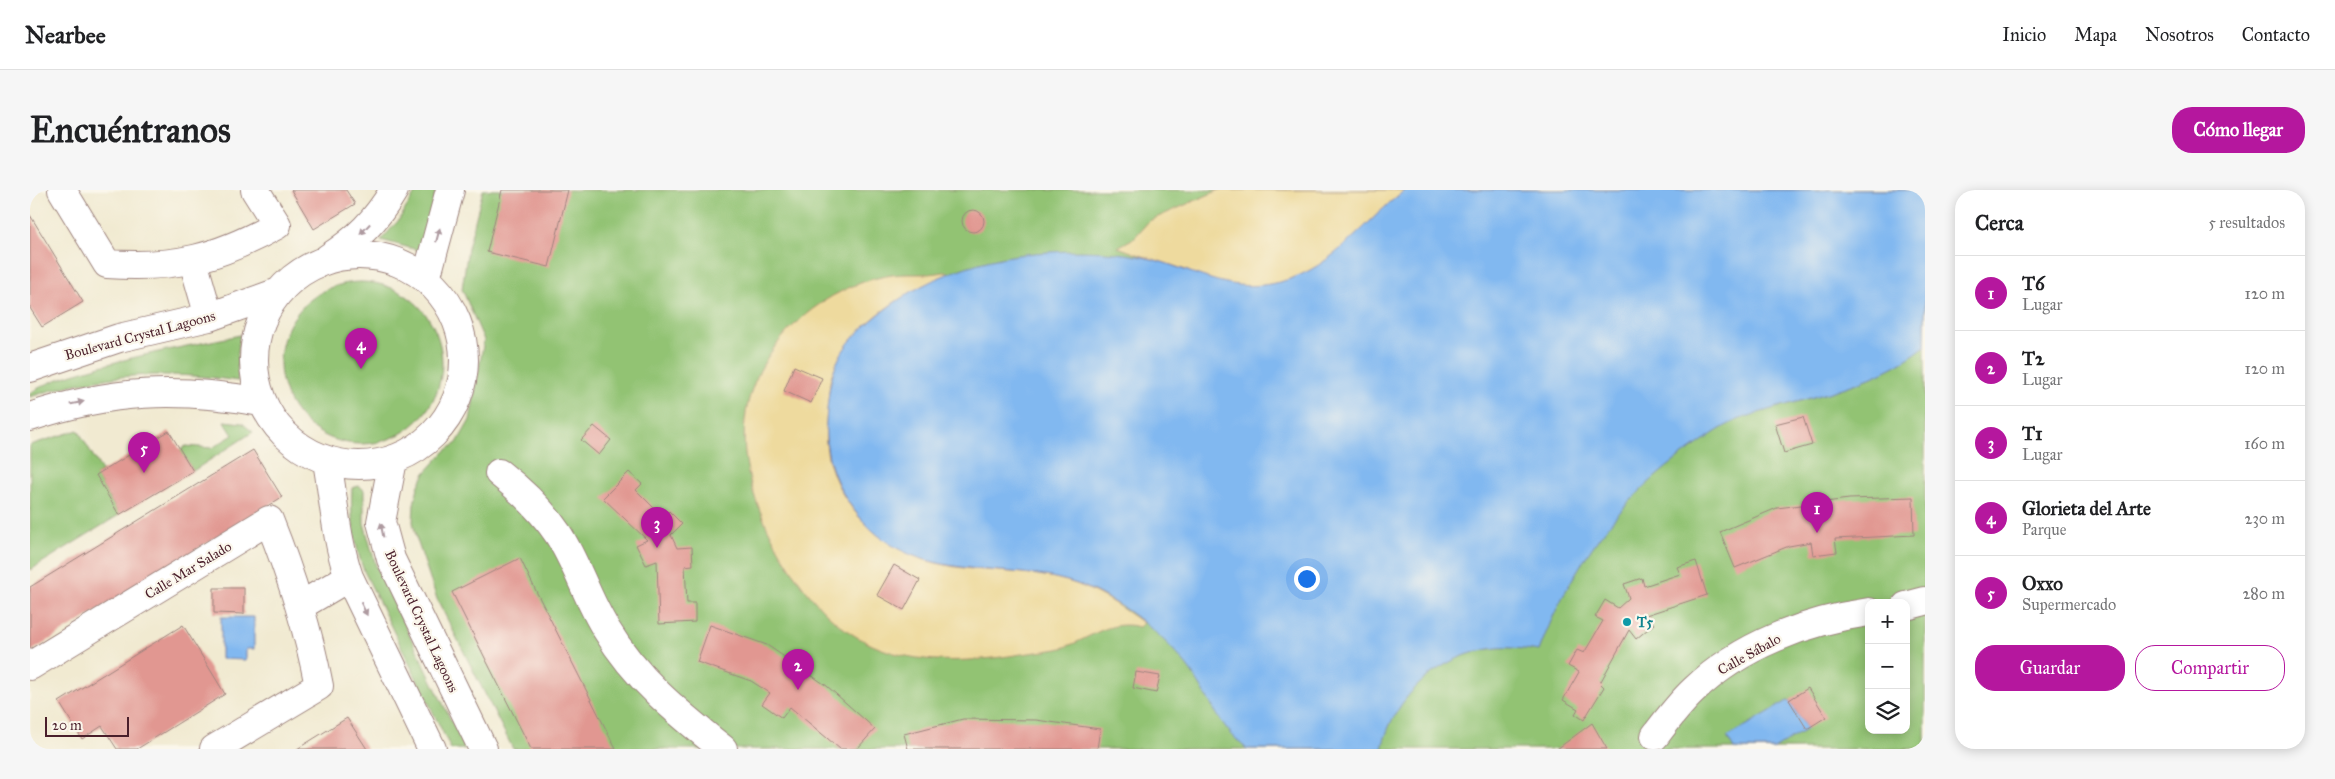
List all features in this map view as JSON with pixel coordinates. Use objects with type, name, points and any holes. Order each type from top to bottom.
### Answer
[{"type":"street","points":[[62,190],[107,264],[137,266],[193,261],[225,251],[277,225],[255,190]]},
{"type":"street","points":[[325,261],[345,256],[360,256],[388,259],[408,267],[426,279],[445,300],[458,324],[464,351],[462,379],[454,406],[438,429],[418,447],[393,460],[360,466],[327,461],[306,452],[287,438],[272,421],[261,402],[253,364],[259,326],[279,292],[300,273],[325,261],[354,241],[372,223],[394,190]]},
{"type":"street","points":[[426,279],[450,190]]},
{"type":"street","points":[[193,261],[209,317]]},
{"type":"street","name":"Boulevard Crystal Lagoons","points":[[30,368],[119,338],[209,317],[279,292]]},
{"type":"street","points":[[30,417],[100,398],[163,392],[196,392],[261,402]]},
{"type":"street","name":"Boulevard Crystal Lagoons","points":[[393,460],[384,493],[381,522],[384,541],[391,560],[483,749]]},
{"type":"street","points":[[327,461],[340,553],[349,577],[432,749]]},
{"type":"street","points":[[499,474],[522,491],[542,512],[558,534],[605,628],[626,659],[650,687],[677,712],[723,749]]},
{"type":"street","name":"Calle Mar Salado","points":[[30,666],[269,520],[300,606],[319,686],[214,749]]},
{"type":"street","points":[[300,606],[349,577]]},
{"type":"street","points":[[1910,605],[1925,602]]},
{"type":"street","name":"Calle Sábalo","points":[[1654,736],[1694,689],[1714,673],[1745,653],[1768,641],[1817,622],[1865,613]]},
{"type":"green space","points":[[417,190],[436,190],[421,251],[381,240],[398,221]]},
{"type":"green space","points":[[483,190],[1925,190],[1925,749],[513,749],[437,599],[417,540],[413,522],[414,504],[418,487],[425,473],[445,451],[457,443],[470,420],[484,340],[462,289],[468,248]]},
{"type":"green space","points":[[369,282],[385,285],[399,291],[413,300],[424,311],[439,339],[442,363],[441,379],[433,401],[424,415],[413,426],[385,441],[353,444],[337,441],[323,435],[309,426],[298,415],[283,387],[280,355],[283,339],[289,325],[298,311],[309,300],[337,285]]},
{"type":"green space","points":[[240,335],[237,360],[238,381],[185,375],[133,376],[82,383],[30,397],[30,393],[47,384],[82,371],[136,357]]},
{"type":"green space","points":[[224,421],[242,423],[253,432],[193,471],[180,450],[186,446],[212,448],[233,435]]},
{"type":"green space","points":[[78,430],[102,471],[96,475],[119,515],[30,570],[30,445]]},
{"type":"green space","points":[[359,486],[364,490],[364,523],[376,566],[465,749],[451,749],[364,571],[355,540],[352,520],[352,488]]},
{"type":"sand","points":[[1219,190],[1405,190],[1328,260],[1300,276],[1269,284],[1252,286],[1220,283],[1204,279],[1183,269],[1118,247],[1134,238],[1149,221]]},
{"type":"sand","points":[[950,273],[897,301],[866,325],[853,339],[832,374],[826,444],[834,476],[843,494],[867,525],[899,549],[936,563],[969,569],[1034,574],[1077,584],[1116,604],[1143,623],[1139,627],[1128,625],[1107,628],[1069,646],[1009,656],[969,660],[933,660],[901,655],[872,645],[845,629],[821,608],[798,580],[777,546],[753,491],[745,452],[744,432],[751,392],[760,371],[772,351],[804,316],[822,302],[843,291],[864,282],[886,276]]},
{"type":"water","points":[[1405,190],[1925,190],[1925,346],[1905,360],[1861,382],[1766,411],[1724,427],[1667,467],[1643,488],[1600,536],[1566,591],[1539,651],[1497,648],[1457,658],[1439,668],[1423,680],[1397,712],[1388,730],[1382,749],[1247,749],[1220,720],[1195,677],[1178,655],[1132,613],[1092,590],[1065,580],[950,565],[922,559],[896,548],[872,530],[861,519],[843,494],[831,466],[826,436],[828,397],[836,365],[842,352],[850,342],[872,320],[891,305],[933,280],[978,263],[1001,258],[1062,251],[1088,251],[1127,254],[1152,259],[1224,283],[1254,286],[1270,284],[1291,279],[1327,259]]},
{"type":"water","points":[[221,617],[254,617],[254,649],[246,649],[246,660],[221,659]]},
{"type":"water","points":[[1789,700],[1807,729],[1774,749],[1734,749],[1727,737]]},
{"type":"building","points":[[291,190],[346,190],[355,204],[314,229]]},
{"type":"building","points":[[502,190],[568,190],[549,267],[487,252]]},
{"type":"building","points":[[973,210],[981,213],[984,221],[981,229],[973,232],[965,229],[962,221],[965,213]]},
{"type":"building","points":[[30,215],[83,302],[42,327],[30,308]]},
{"type":"building","points":[[794,366],[822,378],[811,403],[784,391]]},
{"type":"building","points":[[1803,417],[1812,445],[1784,453],[1775,424]]},
{"type":"building","points":[[594,426],[611,440],[599,455],[581,440]]},
{"type":"building","points":[[169,431],[193,471],[119,515],[96,475]]},
{"type":"building","points":[[253,450],[282,497],[30,652],[30,587]]},
{"type":"building","points":[[629,472],[642,484],[636,490],[663,517],[669,511],[682,524],[671,535],[677,548],[692,547],[693,565],[685,566],[687,603],[695,603],[695,622],[659,624],[657,561],[646,565],[636,545],[647,540],[603,498]]},
{"type":"building","points":[[1913,497],[1914,535],[1835,539],[1837,552],[1813,555],[1811,542],[1789,546],[1735,568],[1720,532],[1777,508],[1849,499]]},
{"type":"building","points":[[520,558],[616,749],[531,749],[487,662],[452,592]]},
{"type":"building","name":"T5","points":[[1696,561],[1707,595],[1646,615],[1654,624],[1636,639],[1629,630],[1600,683],[1604,687],[1584,720],[1575,714],[1578,709],[1563,700],[1579,672],[1568,666],[1577,650],[1584,653],[1603,621],[1595,617],[1605,600],[1618,608],[1629,598],[1624,584],[1642,578],[1644,586],[1680,574],[1677,567]]},
{"type":"building","points":[[894,565],[920,580],[904,610],[877,595]]},
{"type":"building","points":[[214,588],[244,588],[244,614],[214,613]]},
{"type":"building","points":[[183,625],[225,694],[137,749],[117,749],[102,726],[82,739],[59,702]]},
{"type":"building","points":[[710,625],[767,645],[827,686],[875,729],[857,749],[840,749],[790,707],[782,718],[762,704],[770,693],[751,681],[697,662]]},
{"type":"building","points":[[1136,672],[1160,676],[1156,693],[1133,688]]},
{"type":"building","points":[[1808,688],[1826,717],[1807,729],[1789,700]]},
{"type":"building","points":[[347,718],[367,749],[297,749],[326,731]]},
{"type":"building","points":[[963,719],[1036,720],[1100,729],[1097,749],[908,749],[904,734]]},
{"type":"building","points":[[1592,723],[1607,749],[1557,749]]},
{"type":"place","name":"Glorieta del Arte","points":[[361,369]]},
{"type":"place","name":"Oxxo","points":[[144,473]]},
{"type":"place","name":"T6","points":[[1817,533]]},
{"type":"place","name":"T1","points":[[657,548]]},
{"type":"place","name":"T5","points":[[1627,622]]},
{"type":"place","name":"T2","points":[[798,690]]}]
